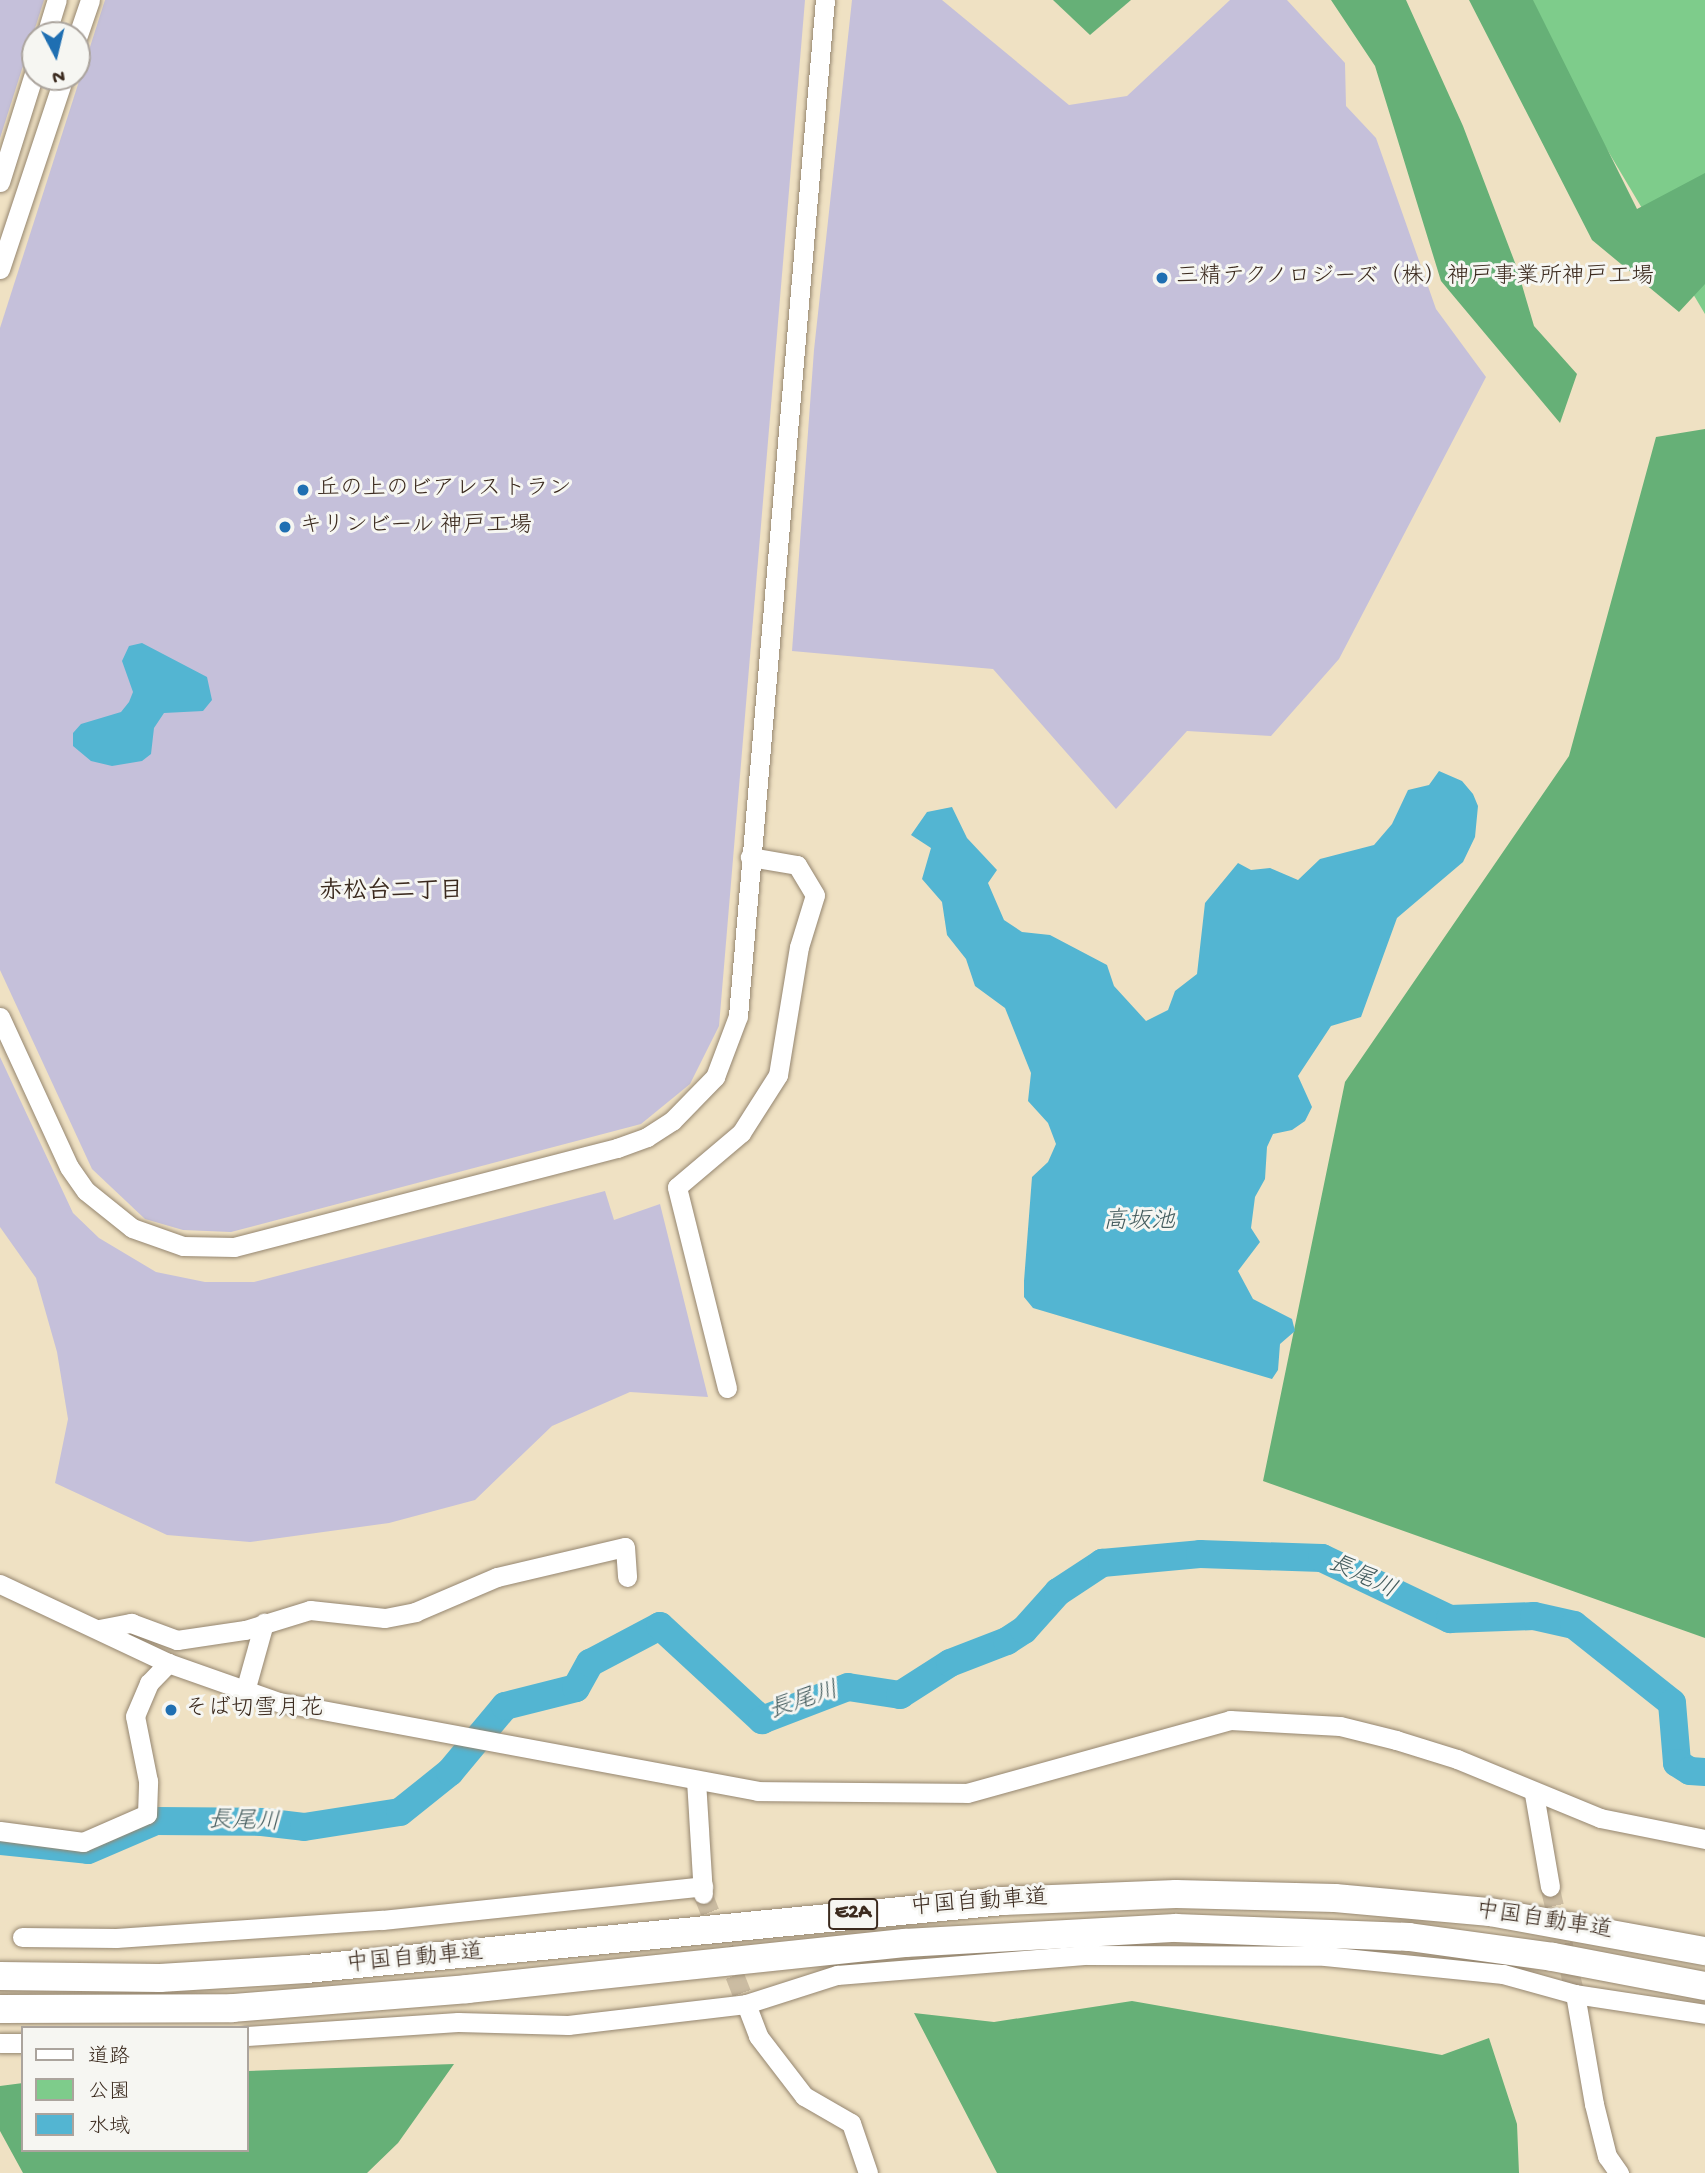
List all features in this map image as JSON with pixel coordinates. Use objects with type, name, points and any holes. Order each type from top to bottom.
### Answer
[{"type":"highway","name":"中国自動車道","points":[[0,1976],[160,1978],[306,1969],[1003,1901],[1176,1894],[1335,1898],[1490,1912],[1705,1951]]},
{"type":"highway","name":"中国自動車道","points":[[0,2009],[233,2008],[467,1989],[905,1943],[1176,1928],[1409,1937],[1705,1986]]},
{"type":"street","points":[[50,21],[57,0]]},
{"type":"street","points":[[83,21],[90,0]]},
{"type":"street","points":[[0,1017],[69,1167],[86,1191],[132,1228],[183,1246],[233,1247],[617,1148],[647,1137],[672,1121],[715,1076],[730,1044],[737,1016],[825,0]]},
{"type":"street","points":[[0,182],[28,91]]},
{"type":"street","points":[[0,269],[59,91]]},
{"type":"street","points":[[727,1388],[677,1187],[741,1133],[778,1075],[799,947],[815,895],[797,865],[750,858]]},
{"type":"street","points":[[99,1629],[131,1623],[177,1640],[205,1638],[310,1610],[385,1618],[415,1612],[497,1577],[625,1547],[627,1577]]},
{"type":"street","points":[[0,1584],[168,1663],[245,1691],[347,1718],[757,1791],[967,1793],[1230,1720],[1340,1726],[1396,1740],[1457,1759],[1534,1794],[1601,1818],[1705,1839]]},
{"type":"street","points":[[245,1691],[264,1623]]},
{"type":"street","points":[[0,1831],[83,1842],[147,1814],[148,1781],[135,1716],[149,1684],[168,1663]]},
{"type":"street","points":[[22,1937],[116,1938],[382,1920],[703,1890],[696,1780]]},
{"type":"street","points":[[1534,1794],[1550,1887]]},
{"type":"street","points":[[248,2036],[458,2022],[568,2025],[746,2004],[838,1975],[1087,1955],[1325,1956],[1503,1974],[1574,1994],[1705,2014]]},
{"type":"street","points":[[1574,1994],[1594,2104],[1607,2156],[1619,2173]]},
{"type":"street","points":[[746,2004],[758,2036],[804,2096],[850,2123],[867,2173]]},
{"type":"street","points":[[0,2043],[21,2043]]},
{"type":"shaded area","points":[[0,0],[44,0],[37,21],[21,21],[21,72],[0,138]]},
{"type":"shaded area","name":"キリンビール 神戸工場","points":[[105,0],[805,0],[719,1026],[690,1084],[641,1124],[231,1232],[183,1230],[145,1219],[92,1169],[0,970],[0,328],[76,91],[91,91],[91,44]]},
{"type":"shaded area","points":[[852,0],[942,0],[1069,105],[1127,96],[1230,0],[1287,0],[1345,63],[1346,106],[1376,138],[1436,309],[1486,377],[1339,659],[1271,736],[1187,731],[1116,809],[993,669],[792,651],[814,350]]},
{"type":"shaded area","points":[[0,1057],[73,1213],[99,1238],[156,1272],[205,1282],[254,1282],[605,1191],[614,1220],[660,1204],[708,1397],[630,1392],[552,1426],[475,1500],[389,1523],[250,1542],[167,1535],[55,1483],[68,1419],[57,1352],[36,1278],[0,1227]]},
{"type":"green space","points":[[1053,0],[1131,0],[1090,35]]},
{"type":"green space","points":[[1331,0],[1406,0],[1463,126],[1517,268],[1534,326],[1577,374],[1560,423],[1441,281],[1375,66]]},
{"type":"green space","points":[[1469,0],[1533,0],[1637,209],[1705,173],[1705,284],[1679,312],[1592,240]]},
{"type":"green space","points":[[1518,0],[1705,0],[1705,314]]},
{"type":"green space","points":[[1705,429],[1705,1638],[1263,1481],[1345,1082],[1569,756],[1656,437]]},
{"type":"green space","points":[[1132,2001],[1442,2055],[1489,2038],[1517,2124],[1519,2173],[997,2173],[914,2013],[994,2022]]},
{"type":"green space","points":[[454,2064],[398,2143],[367,2173],[23,2173],[0,2131],[0,2086],[21,2083],[21,2152],[248,2152],[248,2071]]},
{"type":"water","points":[[142,643],[207,677],[212,700],[203,711],[164,713],[154,728],[151,754],[142,761],[112,766],[91,761],[73,746],[73,733],[81,724],[121,712],[129,702],[133,692],[122,661],[129,646]]},
{"type":"water","name":"高坂池","points":[[1439,771],[1462,781],[1473,794],[1478,806],[1475,837],[1463,862],[1397,918],[1361,1017],[1331,1026],[1298,1076],[1312,1107],[1305,1121],[1292,1130],[1273,1134],[1267,1147],[1265,1179],[1255,1197],[1251,1228],[1260,1242],[1238,1271],[1253,1299],[1292,1319],[1295,1331],[1280,1344],[1278,1370],[1272,1379],[1033,1308],[1024,1297],[1032,1177],[1048,1162],[1056,1144],[1048,1123],[1028,1101],[1031,1073],[1005,1008],[975,986],[966,959],[947,935],[942,902],[922,879],[931,848],[911,835],[927,812],[952,807],[967,838],[997,870],[988,883],[1004,920],[1022,932],[1050,935],[1107,965],[1114,986],[1146,1021],[1168,1010],[1175,991],[1197,974],[1205,903],[1238,863],[1251,870],[1270,868],[1298,880],[1320,859],[1374,845],[1392,824],[1408,790],[1429,785]]},
{"type":"waterway","name":"長尾川","points":[[0,1841],[88,1850],[156,1821],[262,1822],[304,1827],[400,1812],[450,1772],[505,1706],[576,1688],[590,1663],[660,1626],[762,1720],[848,1687],[900,1695],[950,1663],[1007,1641],[1024,1630],[1058,1592],[1102,1563],[1200,1554],[1322,1558],[1450,1619],[1534,1616],[1574,1625],[1672,1703],[1677,1763],[1690,1771],[1705,1772]]},
{"type":"tunnel","points":[[1550,1887],[1575,1994]]},
{"type":"tunnel","points":[[703,1894],[746,2004]]},
{"type":"place","name":"三精テクノロジーズ（株）神戸事業所神戸工場","points":[[1162,278]]},
{"type":"place","name":"丘の上のビアレストラン","points":[[303,490]]},
{"type":"place","name":"キリンビール 神戸工場","points":[[285,527]]},
{"type":"place","name":"そば切雪月花","points":[[171,1710]]},
{"type":"district","name":"赤松台二丁目","points":[[391,893]]}]
